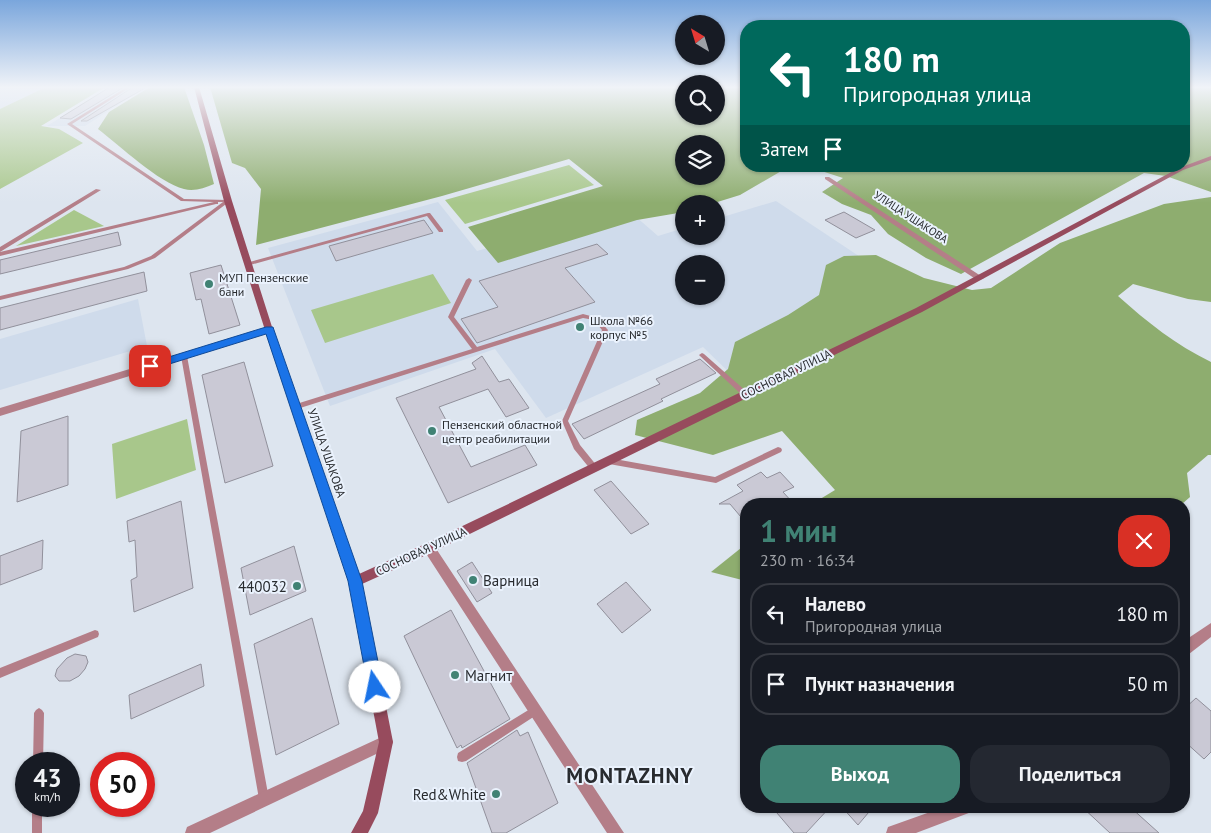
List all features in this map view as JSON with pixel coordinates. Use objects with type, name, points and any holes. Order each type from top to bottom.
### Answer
[{"type":"street","name":"УЛИЦА УШАКОВА","points":[[207,126],[269,330],[355,581],[386,742],[370,813],[359,833]]},
{"type":"street","name":"СОСНОВАЯ УЛИЦА","points":[[1190,166],[1211,158]]},
{"type":"street","name":"СОСНОВАЯ УЛИЦА","points":[[355,581],[429,548],[919,310],[1175,172]]},
{"type":"street","name":"УЛИЦА УШАКОВА","points":[[827,178],[980,278]]},
{"type":"street","points":[[0,250],[98,190]]},
{"type":"street","points":[[0,412],[269,330]]},
{"type":"street","points":[[429,548],[616,833]]},
{"type":"street","points":[[1190,645],[1211,629]]},
{"type":"street","points":[[193,833],[386,742]]},
{"type":"street","points":[[894,833],[950,813]]},
{"type":"lane","points":[[72,126],[182,200],[228,200]]},
{"type":"lane","points":[[0,254],[228,200]]},
{"type":"lane","points":[[0,298],[126,268],[152,257],[228,200]]},
{"type":"lane","points":[[248,264],[428,214],[441,232]]},
{"type":"lane","points":[[469,280],[451,317],[476,350]]},
{"type":"lane","points":[[296,407],[583,316],[596,319],[605,330],[565,421],[577,447],[594,468]]},
{"type":"lane","points":[[702,355],[745,394]]},
{"type":"lane","points":[[184,356],[264,799]]},
{"type":"lane","points":[[608,461],[716,480],[778,450]]},
{"type":"lane","points":[[0,673],[95,634]]},
{"type":"lane","points":[[462,758],[535,711]]},
{"type":"lane","points":[[38,752],[39,713]]},
{"type":"lane","points":[[37,817],[37,833]]},
{"type":"shaded area","name":"Школа №66 корпус №5","points":[[776,201],[922,298],[740,383],[703,347],[546,418],[495,349],[330,406],[268,248],[438,202],[477,251],[627,209],[658,236],[675,231],[675,245],[725,245],[725,216]]},
{"type":"shaded area","points":[[138,299],[147,346],[0,390],[0,339]]},
{"type":"green space","points":[[0,126],[41,126],[59,129],[83,143],[0,189]]},
{"type":"green space","points":[[100,126],[197,126],[214,184],[195,190],[184,189],[174,185],[151,172],[98,129]]},
{"type":"green space","points":[[221,126],[740,126],[740,172],[780,172],[740,195],[725,200],[725,195],[675,195],[675,214],[637,220],[498,263],[468,227],[603,186],[569,159],[442,196],[256,245],[261,189],[245,168],[232,163]]},
{"type":"green space","points":[[1190,126],[1211,126],[1211,192],[1166,176],[1144,173],[961,274],[926,258],[888,234],[871,215],[842,204],[822,192],[843,178],[824,172],[1190,172]]},
{"type":"green space","points":[[569,165],[594,185],[465,224],[445,200]]},
{"type":"green space","points":[[1211,197],[1211,302],[1188,299],[1133,284],[1118,296],[1162,332],[1211,362],[1211,455],[1208,455],[1187,473],[1189,498],[822,498],[835,490],[782,431],[713,455],[635,435],[637,420],[700,393],[728,369],[735,342],[788,315],[819,295],[826,265],[844,256],[876,255],[924,278],[972,290],[991,288],[1060,243],[1164,204]]},
{"type":"green space","points":[[74,210],[104,226],[16,246]]},
{"type":"green space","points":[[433,274],[451,303],[325,343],[311,310]]},
{"type":"green space","points":[[187,419],[196,470],[116,499],[112,444]]},
{"type":"green space","points":[[740,549],[740,579],[711,572]]},
{"type":"building","points":[[844,212],[875,230],[856,238],[825,220]]},
{"type":"building","points":[[424,220],[433,233],[336,261],[329,246]]},
{"type":"building","points":[[118,232],[121,245],[0,274],[0,260]]},
{"type":"building","name":"Школа №66 корпус №5","points":[[597,244],[608,254],[565,268],[595,302],[477,343],[461,319],[498,307],[479,281]]},
{"type":"building","points":[[221,265],[240,325],[209,334],[201,299],[196,300],[190,273]]},
{"type":"building","points":[[144,272],[147,291],[0,330],[0,308]]},
{"type":"building","name":"Пензенский областной центр реабилитации","points":[[482,356],[499,382],[509,379],[529,408],[506,417],[488,389],[439,407],[471,467],[525,445],[537,465],[448,503],[396,398],[476,369],[472,363]]},
{"type":"building","points":[[700,359],[716,373],[584,439],[572,424],[660,384],[656,379]]},
{"type":"building","points":[[244,362],[273,466],[225,483],[202,375]]},
{"type":"building","points":[[68,416],[68,485],[17,502],[21,431]]},
{"type":"building","points":[[761,472],[767,478],[780,472],[794,487],[783,492],[788,498],[740,498],[740,516],[730,504],[719,504],[743,491],[737,485]]},
{"type":"building","points":[[611,481],[649,524],[631,534],[594,490]]},
{"type":"building","points":[[181,501],[193,588],[134,612],[131,580],[137,577],[135,540],[129,542],[127,521]]},
{"type":"building","points":[[43,540],[42,569],[0,585],[0,556]]},
{"type":"building","points":[[294,546],[306,591],[250,615],[241,568]]},
{"type":"building","points":[[472,562],[492,593],[477,602],[457,571]]},
{"type":"building","points":[[626,582],[651,610],[622,633],[597,604]]},
{"type":"building","name":"Магнит","points":[[451,610],[510,719],[462,748],[461,745],[457,748],[404,636]]},
{"type":"building","points":[[312,618],[339,724],[276,755],[254,644]]},
{"type":"building","points":[[75,654],[86,656],[88,662],[85,669],[79,676],[70,681],[59,681],[55,676],[57,669],[67,658]]},
{"type":"building","points":[[201,664],[204,686],[131,719],[129,695]]},
{"type":"building","points":[[1196,698],[1211,711],[1211,752],[1204,759],[1190,746],[1190,704]]},
{"type":"building","points":[[517,730],[520,736],[528,732],[558,803],[506,833],[492,833],[467,763]]},
{"type":"building","points":[[777,813],[825,813],[806,833],[794,833]]},
{"type":"building","points":[[847,813],[868,813],[858,825]]},
{"type":"building","points":[[1089,813],[1137,813],[1159,833],[1110,833]]},
{"type":"place","name":"МУП Пензенские бани","points":[[209,284]]},
{"type":"place","name":"Школа №66 корпус №5","points":[[580,327]]},
{"type":"place","name":"Пензенский областной центр реабилитации","points":[[432,431]]},
{"type":"place","name":"Варница","points":[[473,580]]},
{"type":"place","name":"440032","points":[[297,586]]},
{"type":"place","name":"Магнит","points":[[455,675]]},
{"type":"place","name":"Red&White","points":[[496,794]]},
{"type":"district","name":"MONTAZHNY","points":[[630,775]]},
{"type":"route","points":[[150,366],[269,330],[355,581],[375,687]]}]
